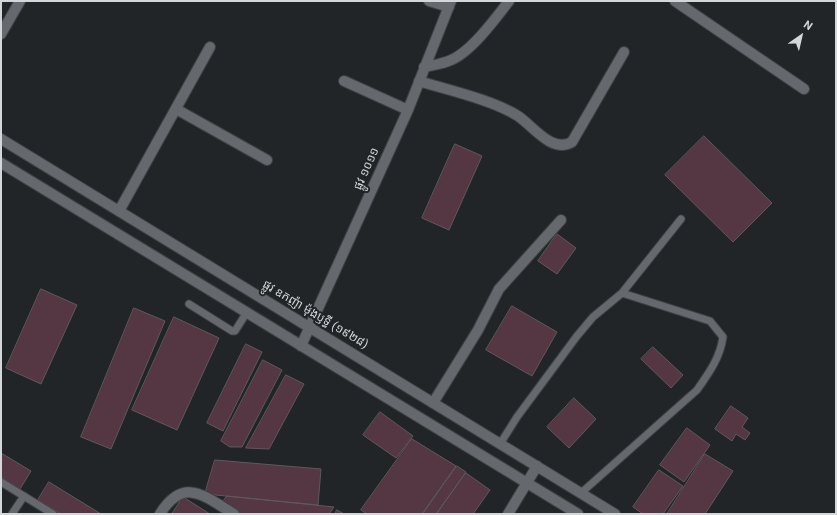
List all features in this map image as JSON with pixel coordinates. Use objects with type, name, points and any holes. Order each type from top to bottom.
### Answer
[{"type":"street","points":[[1,34],[20,1]]},
{"type":"street","points":[[429,1],[450,4]]},
{"type":"street","points":[[424,67],[452,60],[464,52],[493,23],[510,1]]},
{"type":"street","points":[[675,1],[804,89]]},
{"type":"street","name":"ផ្លូវ ១០១១","points":[[302,346],[408,110],[450,4]]},
{"type":"street","points":[[120,211],[210,47]]},
{"type":"street","points":[[419,81],[459,93],[503,109],[517,116],[550,142],[562,145],[572,142],[624,52]]},
{"type":"street","points":[[344,81],[408,110]]},
{"type":"street","points":[[176,109],[267,160]]},
{"type":"street","name":"ផ្លូវ ឧកញ៉ា ម៉ុងឫទ្ធី (១៩២៨)","points":[[1,139],[615,514]]},
{"type":"street","points":[[1,163],[578,514]]},
{"type":"street","points":[[433,403],[478,330],[499,289],[561,220]]},
{"type":"street","points":[[508,514],[537,466]]},
{"type":"street","points":[[160,514],[169,500],[181,492],[196,493],[234,514]]},
{"type":"lane","points":[[500,444],[517,417],[577,336],[593,317],[622,293],[681,219]]},
{"type":"lane","points":[[581,493],[697,390],[712,369],[722,348],[723,338],[710,321],[622,293]]},
{"type":"lane","points":[[189,304],[232,331],[235,331],[238,328],[247,312]]},
{"type":"lane","points":[[1,482],[53,514]]},
{"type":"lane","points":[[12,514],[24,496]]},
{"type":"building","points":[[704,136],[772,203],[733,242],[665,175]]},
{"type":"building","points":[[455,144],[482,156],[449,230],[422,218]]},
{"type":"building","points":[[557,234],[576,248],[557,274],[538,261]]},
{"type":"building","points":[[41,289],[77,305],[41,384],[6,368]]},
{"type":"building","points":[[512,306],[557,332],[532,376],[486,350]]},
{"type":"building","points":[[134,308],[165,321],[111,449],[81,437]]},
{"type":"building","points":[[174,317],[219,338],[177,430],[132,410]]},
{"type":"building","points":[[246,344],[262,352],[223,431],[207,423]]},
{"type":"building","points":[[653,347],[683,375],[671,388],[641,359]]},
{"type":"building","points":[[263,360],[282,370],[242,447],[230,447],[221,441]]},
{"type":"building","points":[[286,375],[304,384],[269,449],[246,448]]},
{"type":"building","points":[[574,398],[596,419],[569,448],[547,427]]},
{"type":"building","points":[[731,406],[748,418],[742,427],[750,433],[745,440],[736,434],[732,441],[715,429]]},
{"type":"building","points":[[380,412],[413,436],[396,458],[363,435]]},
{"type":"building","points":[[687,428],[710,445],[684,482],[660,465]]},
{"type":"building","points":[[412,439],[456,466],[422,514],[367,514],[361,510]]},
{"type":"building","points":[[1,453],[31,471],[20,489],[1,477]]},
{"type":"building","points":[[705,454],[733,471],[705,514],[667,514]]},
{"type":"building","points":[[215,460],[321,469],[318,505],[205,494]]},
{"type":"building","points":[[457,466],[466,472],[436,514],[423,514]]},
{"type":"building","points":[[659,470],[683,486],[663,514],[643,514],[633,507]]},
{"type":"building","points":[[466,473],[490,490],[473,514],[437,514]]},
{"type":"building","points":[[49,482],[101,514],[61,514],[38,500]]},
{"type":"building","points":[[227,496],[334,507],[329,514],[241,514],[222,503]]},
{"type":"building","points":[[183,497],[210,514],[172,514]]},
{"type":"building","points":[[337,510],[344,514],[335,514]]}]
